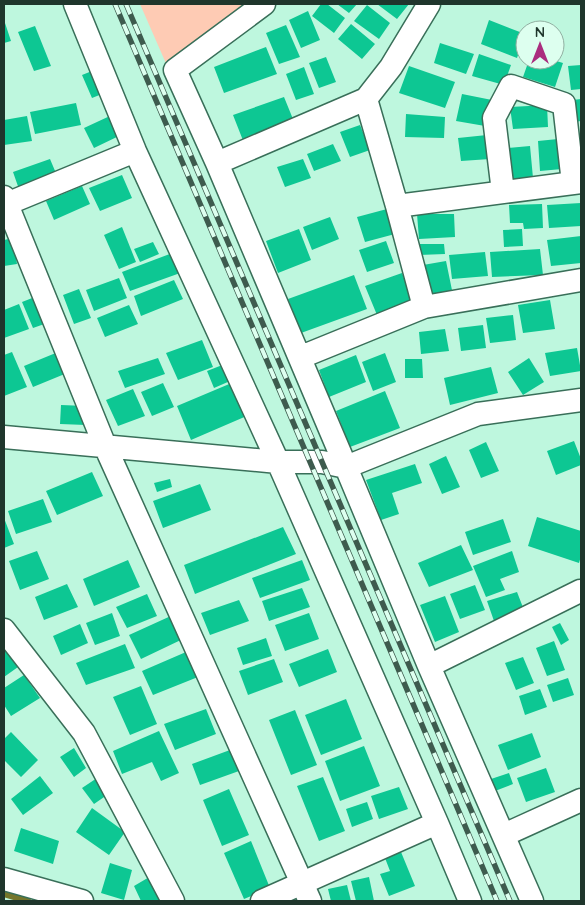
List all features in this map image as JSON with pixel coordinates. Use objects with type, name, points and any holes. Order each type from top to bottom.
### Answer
[{"type":"street","points":[[75,4],[136,151],[278,462],[470,901]]},
{"type":"street","points":[[264,4],[175,70],[301,357],[429,666],[532,901]]},
{"type":"street","points":[[217,163],[366,99],[391,68],[429,4]]},
{"type":"street","points":[[397,206],[577,183],[564,104],[511,86],[494,118],[503,192]]},
{"type":"street","points":[[366,99],[424,307]]},
{"type":"street","points":[[136,151],[5,202],[105,446],[307,893]]},
{"type":"street","points":[[301,357],[424,307],[581,280]]},
{"type":"street","points":[[4,437],[278,462],[322,462],[346,467],[478,414],[581,400]]},
{"type":"street","points":[[429,666],[581,591]]},
{"type":"street","points":[[4,631],[84,733],[174,901]]},
{"type":"street","points":[[504,835],[581,800]]},
{"type":"street","points":[[262,901],[307,893],[437,823]]},
{"type":"street","points":[[4,879],[82,901]]},
{"type":"shaded area","points":[[140,4],[251,4],[168,68]]},
{"type":"building","points":[[321,4],[327,4],[345,18],[334,33],[312,16]]},
{"type":"building","points":[[337,4],[357,4],[349,13]]},
{"type":"building","points":[[377,4],[409,4],[397,19]]},
{"type":"building","points":[[367,5],[390,23],[379,39],[354,21]]},
{"type":"building","points":[[308,11],[320,40],[301,48],[289,20]]},
{"type":"building","points":[[4,20],[11,41],[4,43]]},
{"type":"building","points":[[489,20],[515,30],[515,57],[481,44]]},
{"type":"building","points":[[351,24],[375,44],[362,59],[338,39]]},
{"type":"building","points":[[286,25],[300,57],[279,64],[266,33]]},
{"type":"building","points":[[35,26],[51,66],[34,71],[18,32]]},
{"type":"building","points":[[440,43],[474,54],[466,74],[434,63]]},
{"type":"building","points":[[266,47],[277,74],[224,93],[214,67]]},
{"type":"building","points":[[479,54],[511,65],[504,85],[472,76]]},
{"type":"building","points":[[326,57],[336,82],[319,88],[309,63]]},
{"type":"building","points":[[581,65],[581,89],[571,90],[568,66]]},
{"type":"building","points":[[409,66],[455,82],[445,108],[399,93]]},
{"type":"building","points":[[304,67],[314,94],[296,100],[286,74]]},
{"type":"building","points":[[97,69],[107,92],[92,98],[82,75]]},
{"type":"building","points":[[525,70],[561,70],[555,87],[523,77]]},
{"type":"building","points":[[462,94],[492,100],[485,126],[456,121]]},
{"type":"building","points":[[284,97],[295,124],[244,143],[233,115]]},
{"type":"building","points":[[581,99],[581,121],[574,122],[573,100]]},
{"type":"building","points":[[76,103],[81,125],[35,134],[30,112]]},
{"type":"building","points":[[547,105],[548,127],[513,129],[510,107]]},
{"type":"building","points":[[406,114],[445,117],[444,138],[405,137]]},
{"type":"building","points":[[112,115],[121,135],[94,148],[84,128]]},
{"type":"building","points":[[27,116],[32,141],[4,145],[4,120]]},
{"type":"building","points":[[360,125],[370,150],[350,157],[340,132]]},
{"type":"building","points":[[487,135],[490,159],[461,161],[458,138]]},
{"type":"building","points":[[558,139],[562,169],[540,171],[538,141]]},
{"type":"building","points":[[333,144],[341,161],[314,171],[307,154]]},
{"type":"building","points":[[530,146],[533,178],[511,180],[508,148]]},
{"type":"building","points":[[50,159],[58,178],[20,192],[13,172]]},
{"type":"building","points":[[303,159],[311,178],[285,187],[277,167]]},
{"type":"building","points":[[122,175],[132,198],[100,211],[89,188]]},
{"type":"building","points":[[82,186],[90,204],[54,220],[46,201]]},
{"type":"building","points":[[581,203],[581,226],[549,228],[547,205]]},
{"type":"building","points":[[542,204],[543,228],[524,229],[523,223],[510,223],[509,205]]},
{"type":"building","points":[[387,209],[395,234],[365,242],[357,217]]},
{"type":"building","points":[[417,214],[454,214],[455,237],[419,239]]},
{"type":"building","points":[[330,217],[339,239],[312,250],[303,227]]},
{"type":"building","points":[[122,227],[136,262],[119,269],[104,235]]},
{"type":"building","points":[[299,229],[311,260],[278,273],[266,241]]},
{"type":"building","points":[[522,229],[523,246],[504,247],[503,230]]},
{"type":"building","points":[[581,236],[581,263],[551,266],[547,240]]},
{"type":"building","points":[[13,238],[17,264],[4,266],[4,240]]},
{"type":"building","points":[[386,241],[394,263],[367,272],[359,250]]},
{"type":"building","points":[[153,242],[159,254],[140,262],[134,249]]},
{"type":"building","points":[[419,244],[444,244],[445,254],[419,255]]},
{"type":"building","points":[[540,249],[543,275],[492,277],[490,252]]},
{"type":"building","points":[[175,252],[183,272],[130,291],[122,272]]},
{"type":"building","points":[[485,252],[488,276],[452,279],[449,255]]},
{"type":"building","points":[[446,261],[453,295],[430,299],[423,265]]},
{"type":"building","points":[[402,273],[413,301],[377,315],[365,286]]},
{"type":"building","points":[[354,275],[367,309],[301,333],[288,299]]},
{"type":"building","points":[[119,278],[127,298],[94,311],[86,290]]},
{"type":"building","points":[[174,280],[183,299],[141,316],[134,296]]},
{"type":"building","points":[[79,289],[91,318],[74,324],[63,295]]},
{"type":"building","points":[[40,295],[50,322],[33,328],[22,302]]},
{"type":"building","points":[[550,300],[555,329],[523,333],[518,305]]},
{"type":"building","points":[[19,304],[29,329],[4,338],[4,310]]},
{"type":"building","points":[[129,305],[138,324],[105,337],[97,318]]},
{"type":"building","points":[[513,315],[516,340],[490,343],[486,318]]},
{"type":"building","points":[[483,325],[486,348],[461,351],[458,328]]},
{"type":"building","points":[[445,329],[449,351],[421,354],[419,332]]},
{"type":"building","points":[[202,340],[213,367],[178,380],[166,353]]},
{"type":"building","points":[[577,348],[581,371],[550,376],[545,353]]},
{"type":"building","points":[[63,350],[72,371],[33,387],[24,366]]},
{"type":"building","points":[[12,352],[27,387],[4,396],[4,355]]},
{"type":"building","points":[[385,353],[396,382],[373,391],[362,362]]},
{"type":"building","points":[[356,355],[366,382],[329,397],[319,370]]},
{"type":"building","points":[[158,358],[165,374],[125,388],[118,371]]},
{"type":"building","points":[[529,358],[544,382],[523,395],[508,372]]},
{"type":"building","points":[[405,359],[422,359],[423,378],[405,378]]},
{"type":"building","points":[[230,362],[237,378],[214,388],[207,371]]},
{"type":"building","points":[[491,367],[498,393],[450,405],[444,378]]},
{"type":"building","points":[[234,382],[249,415],[191,440],[177,406]]},
{"type":"building","points":[[163,383],[174,407],[152,416],[141,392]]},
{"type":"building","points":[[133,389],[145,416],[118,426],[106,400]]},
{"type":"building","points":[[385,391],[400,428],[350,447],[336,411]]},
{"type":"building","points":[[61,405],[86,406],[86,425],[60,424]]},
{"type":"building","points":[[574,441],[581,459],[581,465],[556,475],[547,451]]},
{"type":"building","points":[[486,442],[499,471],[481,478],[469,450]]},
{"type":"building","points":[[446,456],[460,487],[442,494],[429,464]]},
{"type":"building","points":[[415,464],[422,483],[392,493],[399,514],[381,520],[366,480]]},
{"type":"building","points":[[92,472],[103,496],[57,515],[46,491]]},
{"type":"building","points":[[170,479],[172,487],[157,492],[154,483]]},
{"type":"building","points":[[200,484],[211,510],[163,528],[153,501]]},
{"type":"building","points":[[43,499],[52,522],[16,534],[8,511]]},
{"type":"building","points":[[537,517],[581,531],[581,556],[579,563],[528,546]]},
{"type":"building","points":[[4,518],[14,544],[4,548]]},
{"type":"building","points":[[503,519],[511,542],[473,555],[465,532]]},
{"type":"building","points":[[283,527],[296,554],[195,594],[184,565]]},
{"type":"building","points":[[461,545],[473,570],[429,587],[418,563]]},
{"type":"building","points":[[37,551],[49,579],[20,590],[9,561]]},
{"type":"building","points":[[512,551],[519,572],[500,579],[505,590],[486,597],[473,566]]},
{"type":"building","points":[[128,560],[140,587],[94,606],[83,579]]},
{"type":"building","points":[[302,560],[310,580],[260,598],[252,578]]},
{"type":"building","points":[[67,584],[78,607],[44,620],[35,597]]},
{"type":"building","points":[[475,585],[485,610],[460,619],[450,594]]},
{"type":"building","points":[[302,588],[310,607],[269,621],[262,601]]},
{"type":"building","points":[[517,592],[524,610],[494,621],[487,601]]},
{"type":"building","points":[[147,594],[157,616],[127,628],[116,607]]},
{"type":"building","points":[[445,596],[459,632],[435,642],[420,605]]},
{"type":"building","points":[[239,600],[249,621],[210,635],[201,613]]},
{"type":"building","points":[[112,613],[120,636],[95,645],[86,623]]},
{"type":"building","points":[[309,613],[319,639],[285,651],[275,625]]},
{"type":"building","points":[[173,615],[185,638],[141,659],[129,635]]},
{"type":"building","points":[[560,623],[569,640],[561,645],[552,627]]},
{"type":"building","points":[[80,624],[88,643],[61,655],[53,636]]},
{"type":"building","points":[[266,638],[272,656],[243,665],[237,648]]},
{"type":"building","points":[[554,641],[565,670],[547,676],[536,648]]},
{"type":"building","points":[[4,644],[18,667],[4,677]]},
{"type":"building","points":[[125,644],[135,668],[86,685],[76,663]]},
{"type":"building","points":[[328,649],[337,672],[299,687],[289,664]]},
{"type":"building","points":[[186,652],[198,677],[153,695],[142,671]]},
{"type":"building","points":[[523,657],[534,683],[516,690],[505,663]]},
{"type":"building","points":[[274,659],[283,682],[248,695],[239,671]]},
{"type":"building","points":[[24,675],[40,698],[11,716],[4,705],[4,688]]},
{"type":"building","points":[[568,678],[574,695],[553,702],[547,685]]},
{"type":"building","points":[[141,686],[157,724],[130,735],[113,697]]},
{"type":"building","points":[[540,689],[547,707],[525,715],[519,696]]},
{"type":"building","points":[[346,699],[362,739],[321,755],[305,715]]},
{"type":"building","points":[[206,709],[216,734],[175,750],[164,724]]},
{"type":"building","points":[[295,710],[317,765],[291,775],[269,720]]},
{"type":"building","points":[[159,731],[179,773],[161,781],[152,762],[122,774],[113,751]]},
{"type":"building","points":[[11,732],[38,760],[21,777],[4,760],[4,739]]},
{"type":"building","points":[[532,733],[541,757],[508,770],[498,745]]},
{"type":"building","points":[[364,746],[380,786],[340,801],[325,761]]},
{"type":"building","points":[[74,748],[86,768],[74,777],[60,757]]},
{"type":"building","points":[[230,750],[239,771],[200,785],[192,764]]},
{"type":"building","points":[[546,768],[555,792],[526,802],[517,778]]},
{"type":"building","points":[[509,773],[513,784],[495,791],[491,779]]},
{"type":"building","points":[[40,776],[53,793],[23,815],[11,799]]},
{"type":"building","points":[[323,777],[345,831],[319,841],[297,786]]},
{"type":"building","points":[[97,778],[107,795],[94,804],[82,788]]},
{"type":"building","points":[[399,787],[408,809],[379,819],[371,796]]},
{"type":"building","points":[[229,789],[249,835],[222,846],[203,800]]},
{"type":"building","points":[[367,802],[373,819],[352,827],[346,809]]},
{"type":"building","points":[[92,808],[125,832],[109,855],[76,832]]},
{"type":"building","points":[[21,828],[59,841],[53,864],[14,851]]},
{"type":"building","points":[[251,841],[270,888],[244,899],[224,853]]},
{"type":"building","points":[[401,852],[415,886],[389,896],[380,874],[390,871],[385,858]]},
{"type":"building","points":[[110,863],[132,870],[124,900],[101,893]]},
{"type":"building","points":[[151,876],[163,901],[141,901],[134,886]]},
{"type":"building","points":[[369,877],[374,901],[356,901],[351,881]]},
{"type":"building","points":[[347,885],[351,901],[331,901],[328,889]]},
{"type":"waterway","points":[[4,894],[28,901]]},
{"type":"railway","points":[[115,4],[497,901]]},
{"type":"railway","points":[[126,4],[510,901]]}]
